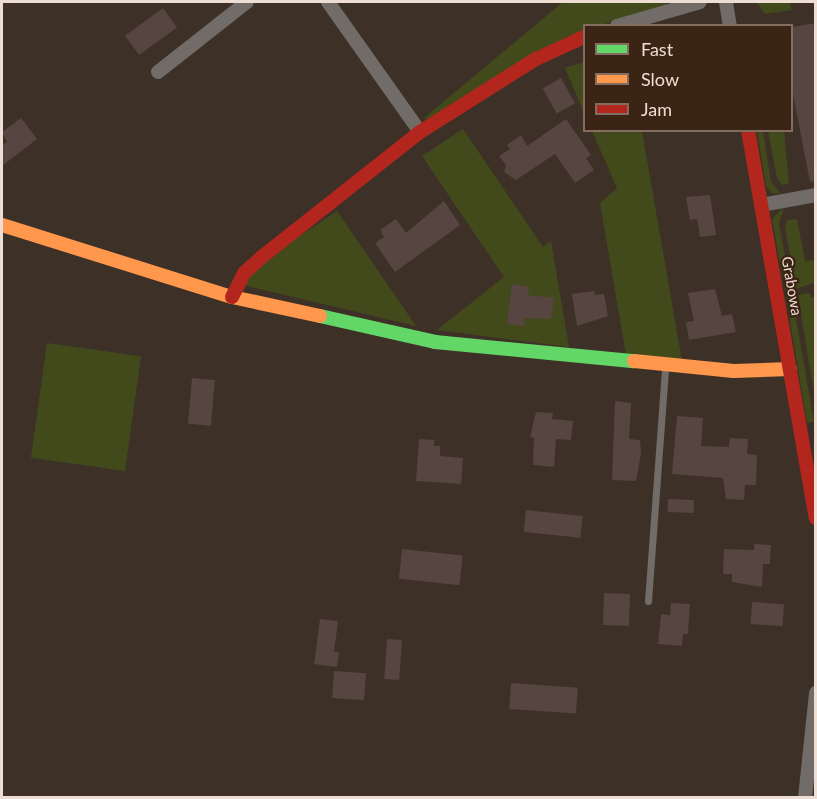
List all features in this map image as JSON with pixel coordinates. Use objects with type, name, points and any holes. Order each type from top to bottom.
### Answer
[{"type":"street","points":[[158,72],[247,2]]},
{"type":"street","points":[[328,2],[420,132]]},
{"type":"street","points":[[624,24],[700,2]]},
{"type":"street","points":[[726,2],[730,24]]},
{"type":"street","points":[[232,297],[244,273],[262,256],[420,132],[536,58],[583,38]]},
{"type":"street","name":"Grabowa","points":[[748,132],[816,518]]},
{"type":"street","points":[[761,205],[816,195]]},
{"type":"street","points":[[2,225],[232,297],[435,342],[734,371],[790,369]]},
{"type":"street","points":[[805,798],[816,693]]},
{"type":"lane","points":[[648,601],[665,365]]},
{"type":"green space","points":[[563,2],[666,2],[667,6],[604,24],[583,24],[583,31],[431,120],[424,118]]},
{"type":"green space","points":[[756,2],[790,2],[792,10],[765,14]]},
{"type":"green space","points":[[583,62],[583,111],[565,68]]},
{"type":"green space","points":[[463,129],[543,247],[551,241],[569,347],[437,330],[504,277],[422,156]]},
{"type":"green space","points":[[592,132],[642,132],[682,361],[626,355],[600,203],[617,188]]},
{"type":"green space","points":[[757,132],[763,132],[771,182],[781,194],[772,193],[766,186]]},
{"type":"green space","points":[[768,132],[784,132],[789,184],[782,185],[777,178]]},
{"type":"green space","points":[[784,207],[779,224],[791,289],[785,291],[772,219]]},
{"type":"green space","points":[[337,211],[416,326],[247,286],[244,280],[268,257]]},
{"type":"green space","points":[[797,219],[805,261],[815,260],[816,282],[796,289],[785,226],[788,220]]},
{"type":"green space","points":[[810,293],[811,298],[815,297],[815,399],[798,295]]},
{"type":"green space","points":[[792,296],[814,422],[807,423],[786,297]]},
{"type":"green space","points":[[47,343],[141,356],[125,471],[31,458]]},
{"type":"building","points":[[163,8],[177,27],[139,55],[125,36]]},
{"type":"building","points":[[816,23],[816,181],[810,182],[793,94],[793,27]]},
{"type":"building","points":[[561,78],[575,103],[557,114],[543,88]]},
{"type":"building","points":[[21,118],[37,139],[2,166],[2,145],[7,142],[2,132]]},
{"type":"building","points":[[566,119],[591,155],[586,158],[594,170],[575,183],[555,154],[516,180],[504,172],[506,165],[499,156],[510,149],[507,145],[521,135],[527,146]]},
{"type":"building","points":[[710,195],[716,235],[700,237],[697,219],[690,220],[686,197]]},
{"type":"building","points":[[444,201],[460,225],[395,272],[375,243],[384,237],[380,230],[396,219],[406,233]]},
{"type":"building","points":[[512,284],[529,287],[528,295],[554,298],[551,319],[525,318],[524,326],[507,324]]},
{"type":"building","points":[[715,289],[722,316],[732,314],[736,332],[689,340],[686,322],[694,321],[688,293]]},
{"type":"building","points":[[594,291],[595,295],[604,294],[608,316],[577,326],[572,294]]},
{"type":"building","points":[[192,378],[215,380],[211,426],[188,424]]},
{"type":"building","points":[[615,401],[631,403],[629,439],[640,440],[641,454],[636,481],[612,480]]},
{"type":"building","points":[[536,412],[553,413],[552,419],[573,421],[571,440],[556,439],[554,467],[533,465],[534,438],[530,437]]},
{"type":"building","points":[[677,416],[703,418],[701,446],[729,447],[730,438],[748,439],[747,454],[757,455],[756,485],[745,485],[744,500],[726,499],[723,478],[672,474]]},
{"type":"building","points":[[419,439],[434,440],[434,446],[440,446],[440,456],[463,458],[461,484],[416,481]]},
{"type":"building","points":[[668,499],[694,500],[694,513],[668,512]]},
{"type":"building","points":[[526,510],[583,516],[580,538],[524,532]]},
{"type":"building","points":[[754,544],[771,545],[770,564],[763,564],[762,587],[732,582],[732,574],[723,574],[724,549],[754,550]]},
{"type":"building","points":[[402,549],[463,555],[460,585],[399,579]]},
{"type":"building","points":[[604,593],[630,594],[629,626],[603,625]]},
{"type":"building","points":[[752,602],[784,604],[782,626],[750,624]]},
{"type":"building","points":[[671,603],[690,604],[688,634],[683,634],[682,646],[658,644],[661,614],[670,615]]},
{"type":"building","points":[[320,619],[338,621],[334,652],[339,652],[337,667],[314,664]]},
{"type":"building","points":[[387,639],[402,640],[399,680],[384,679]]},
{"type":"building","points":[[334,671],[366,673],[364,700],[332,698]]},
{"type":"building","points":[[511,683],[578,688],[576,714],[509,709]]},
{"type":"traffic: fast","points":[[320,316],[435,342],[634,361]]},
{"type":"traffic: slow","points":[[2,225],[232,297],[320,316]]},
{"type":"traffic: slow","points":[[634,361],[734,371],[790,369]]},
{"type":"traffic: jam","points":[[232,297],[244,273],[263,256],[420,132],[536,59],[583,37]]},
{"type":"traffic: jam","points":[[748,132],[816,518]]}]
